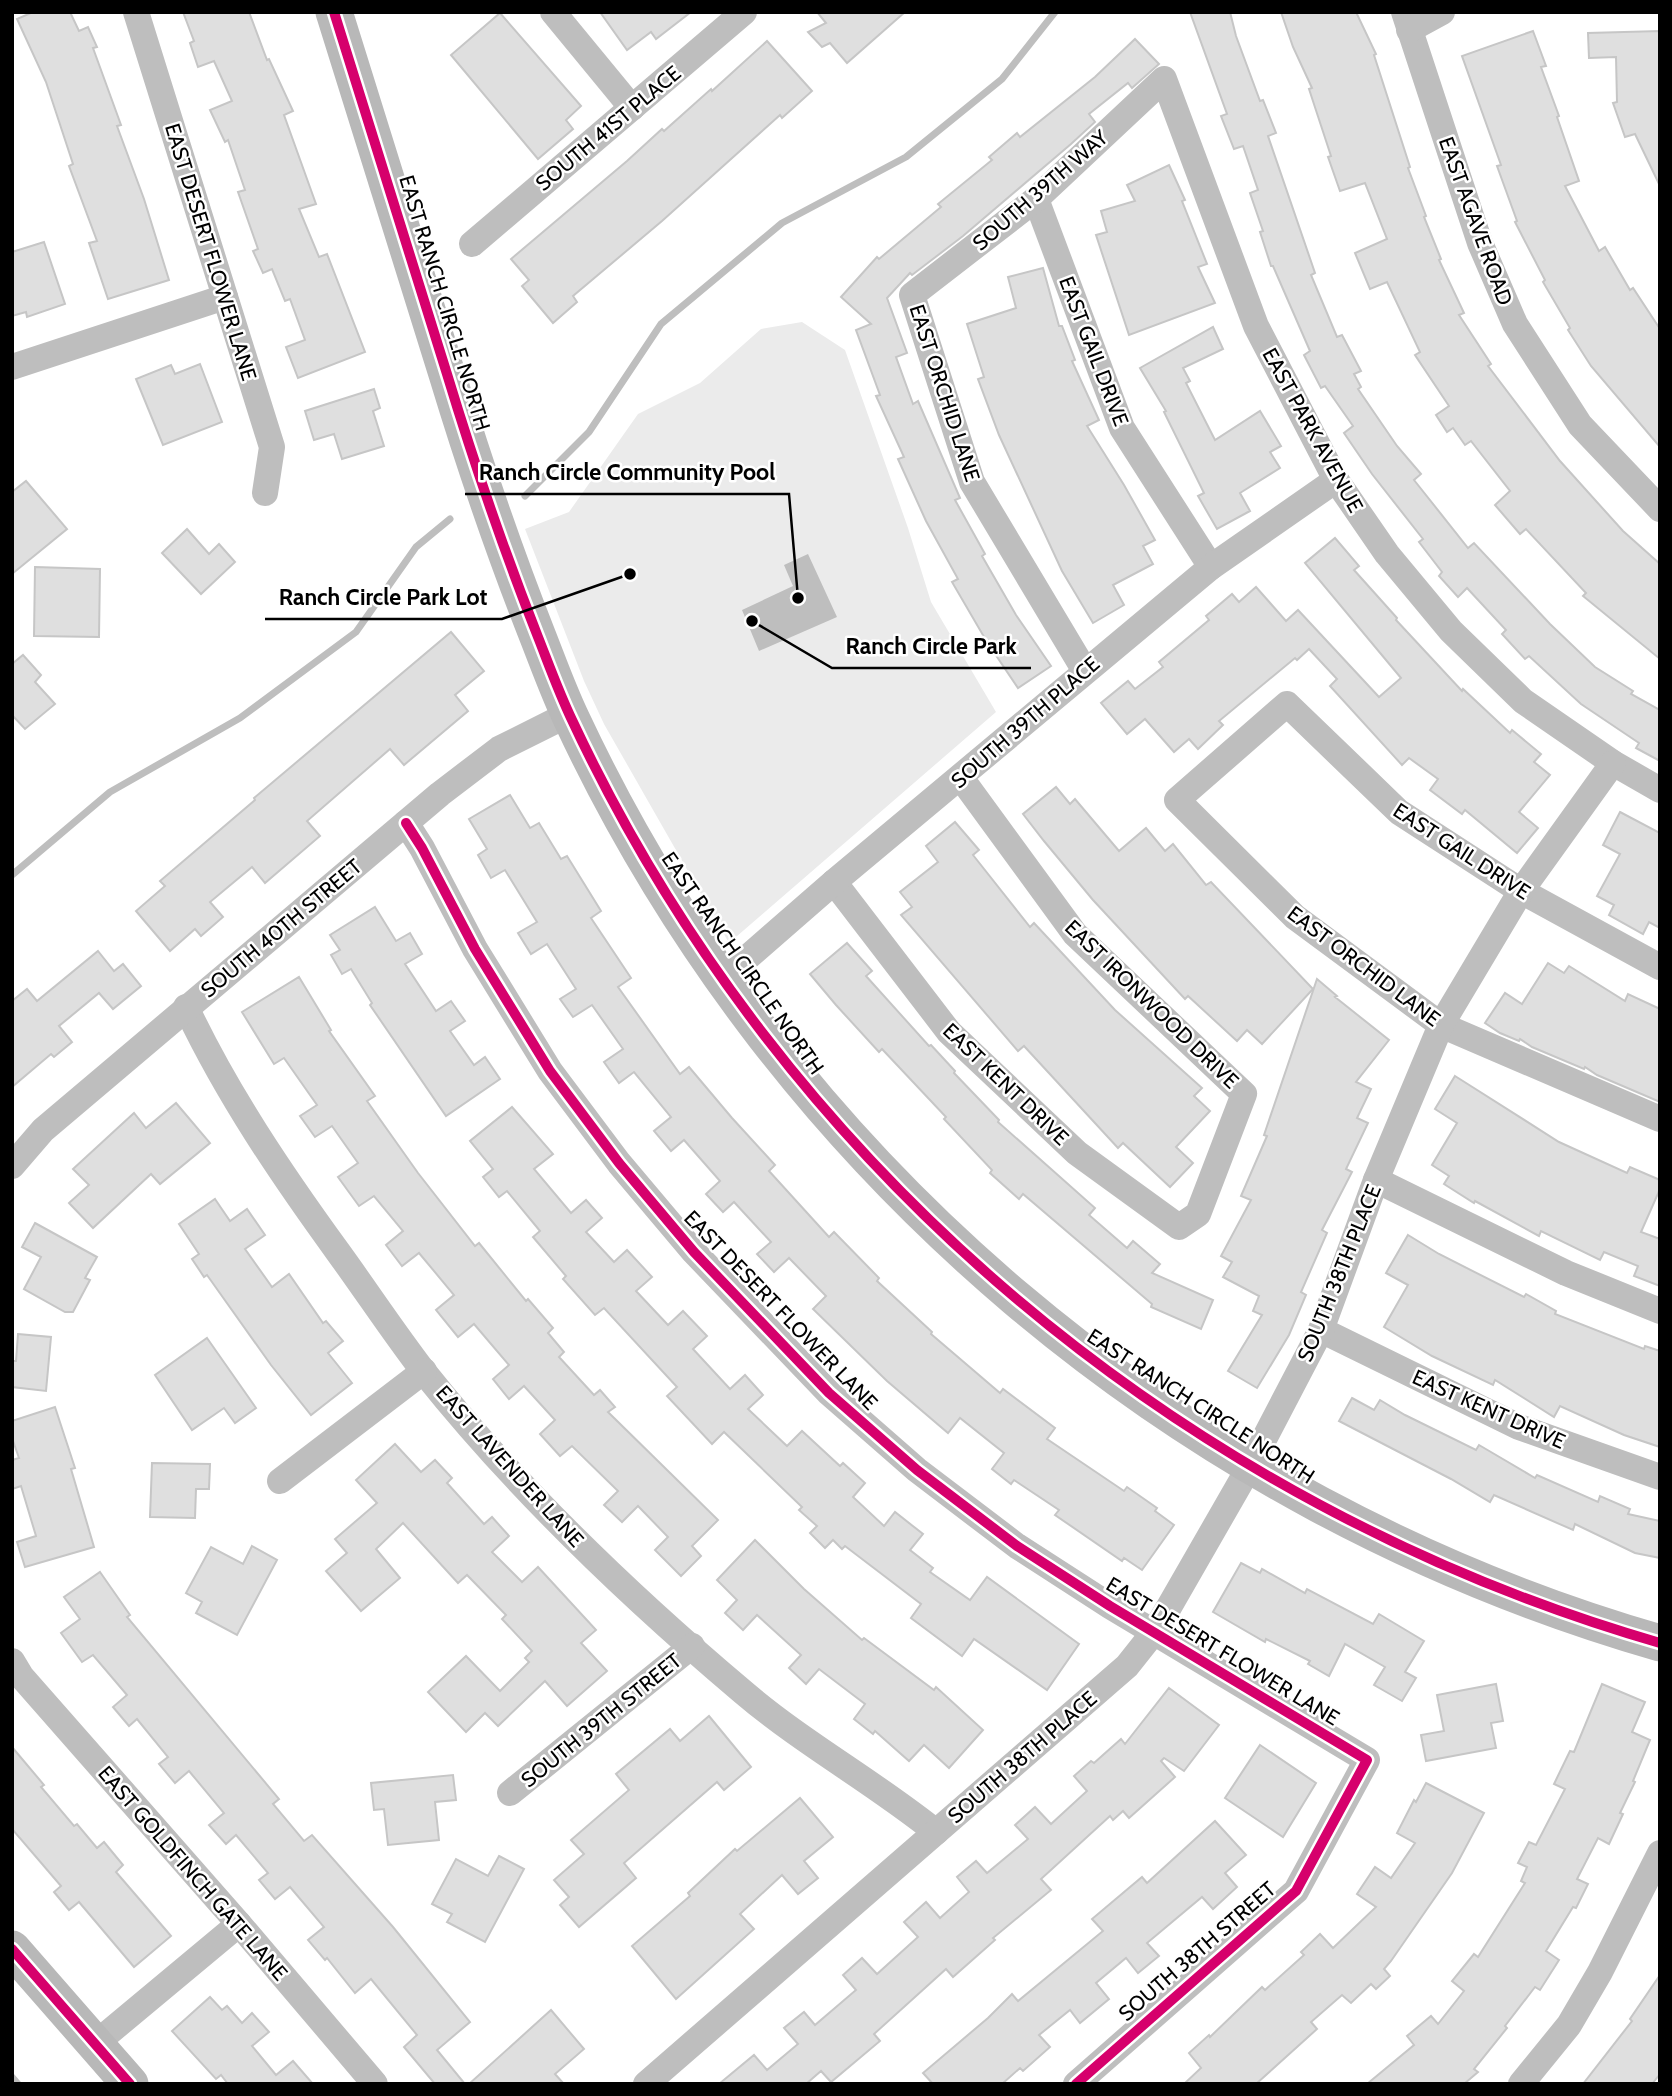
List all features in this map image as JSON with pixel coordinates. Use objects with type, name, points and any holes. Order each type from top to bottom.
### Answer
[{"type":"street","name":"EAST DESERT FLOWER LANE","points":[[136,12],[272,447],[265,493]]},
{"type":"street","name":"EAST RANCH CIRCLE NORTH","points":[[334,12],[476,467],[518,586],[569,714],[646,860],[674,906],[724,978],[810,1092],[867,1157],[965,1255],[1038,1318],[1142,1396],[1250,1466],[1377,1536],[1457,1572],[1543,1605],[1660,1643]]},
{"type":"street","points":[[553,12],[632,108]]},
{"type":"street","name":"SOUTH 41ST PLACE","points":[[472,244],[744,12]]},
{"type":"street","points":[[1407,21],[1442,12]]},
{"type":"street","name":"EAST AGAVE ROAD","points":[[1407,21],[1480,243],[1515,324],[1580,425],[1660,509]]},
{"type":"street","name":"SOUTH 39TH WAY","points":[[912,295],[1036,199],[1164,79]]},
{"type":"street","name":"EAST PARK AVENUE","points":[[1164,79],[1256,326],[1336,480],[1387,554],[1451,631],[1523,701],[1613,763],[1660,790]]},
{"type":"street","name":"EAST GAIL DRIVE","points":[[1036,199],[1122,428],[1211,567]]},
{"type":"street","name":"EAST ORCHID LANE","points":[[912,295],[972,482],[1085,671]]},
{"type":"street","points":[[12,368],[225,297]]},
{"type":"street","name":"SOUTH 39TH PLACE","points":[[724,978],[834,882],[1211,567],[1336,480]]},
{"type":"street","name":"EAST GAIL DRIVE","points":[[1177,800],[1287,705],[1399,812],[1521,891],[1660,967]]},
{"type":"street","name":"SOUTH 40TH STREET","points":[[12,1166],[43,1130],[467,771],[499,749],[569,714]]},
{"type":"street","name":"SOUTH 38TH PLACE","points":[[646,2084],[1127,1665],[1154,1632],[1250,1466],[1321,1330],[1376,1180],[1441,1025],[1521,891],[1613,763]]},
{"type":"street","name":"EAST IRONWOOD DRIVE","points":[[961,778],[1075,934],[1244,1094],[1198,1214],[1179,1227]]},
{"type":"street","name":"EAST ORCHID LANE","points":[[1177,800],[1295,918],[1441,1025],[1660,1119]]},
{"type":"street","name":"EAST DESERT FLOWER LANE","points":[[406,823],[475,949],[550,1071],[619,1163],[694,1252],[829,1393],[917,1470],[1017,1546],[1367,1760]]},
{"type":"street","name":"EAST KENT DRIVE","points":[[834,882],[949,1032],[1077,1153],[1179,1227]]},
{"type":"street","name":"EAST LAVENDER LANE","points":[[186,1007],[207,1049],[301,1203],[424,1371],[533,1497],[628,1591],[743,1692],[804,1741],[914,1814],[936,1832]]},
{"type":"street","points":[[1376,1180],[1566,1273],[1660,1311]]},
{"type":"street","name":"EAST KENT DRIVE","points":[[1321,1330],[1519,1427],[1660,1477]]},
{"type":"street","points":[[280,1481],[424,1371]]},
{"type":"street","name":"SOUTH 39TH STREET","points":[[510,1793],[692,1646]]},
{"type":"street","name":"EAST GOLDFINCH GATE LANE","points":[[12,1661],[21,1676],[239,1924],[375,2084]]},
{"type":"street","name":"SOUTH 38TH STREET","points":[[1076,2084],[1296,1891],[1367,1760]]},
{"type":"street","points":[[1521,2084],[1569,2025],[1600,1972],[1660,1853]]},
{"type":"street","points":[[95,2044],[239,1924]]},
{"type":"street","points":[[12,1949],[130,2084]]},
{"type":"shaded area","points":[[802,322],[845,350],[908,528],[931,602],[996,712],[729,943],[604,724],[584,681],[525,529],[569,512],[638,414],[700,383],[761,329]]},
{"type":"shaded area","points":[[808,554],[837,617],[759,651],[742,610],[793,586],[784,565]]},
{"type":"building","points":[[33,12],[70,12],[79,31],[88,27],[97,47],[93,48],[121,125],[117,126],[144,199],[169,280],[108,299],[89,243],[97,241],[69,166],[73,164],[46,82],[17,19]]},
{"type":"building","points":[[183,12],[249,12],[267,60],[269,59],[293,111],[284,115],[316,204],[299,209],[319,257],[327,254],[365,352],[298,378],[286,347],[305,340],[290,299],[285,301],[272,269],[263,273],[253,251],[258,249],[238,192],[245,190],[228,140],[225,142],[210,110],[232,101],[214,61],[198,67],[190,43],[194,41]]},
{"type":"building","points":[[600,12],[691,12],[656,39],[651,32],[627,50]]},
{"type":"building","points":[[817,12],[905,12],[847,63],[830,43],[822,47],[808,32],[826,23]]},
{"type":"building","points":[[1190,12],[1230,12],[1260,101],[1263,100],[1276,133],[1268,136],[1315,273],[1311,275],[1337,337],[1342,335],[1361,371],[1354,374],[1361,387],[1358,389],[1397,446],[1421,474],[1414,480],[1468,548],[1474,543],[1550,624],[1595,667],[1633,691],[1631,694],[1660,710],[1660,761],[1636,748],[1639,743],[1581,704],[1529,656],[1525,659],[1502,634],[1506,630],[1467,588],[1458,597],[1439,576],[1442,572],[1419,542],[1423,539],[1344,433],[1353,426],[1325,386],[1321,388],[1304,355],[1310,351],[1271,266],[1250,193],[1258,190],[1243,146],[1234,149],[1221,116],[1227,114]]},
{"type":"building","points":[[1281,12],[1356,12],[1376,54],[1374,55],[1410,167],[1408,168],[1426,216],[1424,217],[1441,259],[1439,260],[1464,313],[1459,315],[1491,364],[1488,366],[1560,461],[1623,531],[1660,564],[1660,659],[1583,596],[1586,593],[1526,529],[1520,534],[1495,505],[1510,491],[1471,441],[1465,445],[1453,428],[1447,432],[1436,415],[1449,406],[1415,355],[1420,352],[1387,282],[1370,289],[1355,253],[1387,239],[1365,183],[1340,191],[1309,89],[1312,88],[1293,47]]},
{"type":"building","points":[[500,13],[581,106],[566,120],[573,129],[538,159],[451,55]]},
{"type":"building","points":[[1533,31],[1546,66],[1541,67],[1579,181],[1565,186],[1599,251],[1605,247],[1630,290],[1633,288],[1660,329],[1660,447],[1591,366],[1568,330],[1570,328],[1543,282],[1545,280],[1515,222],[1517,221],[1497,166],[1501,165],[1462,56]]},
{"type":"building","points":[[1660,31],[1660,186],[1635,134],[1625,137],[1613,103],[1617,102],[1616,57],[1589,58],[1588,33]]},
{"type":"building","points":[[1135,39],[1159,64],[1132,88],[1128,83],[1089,114],[1095,122],[1071,144],[963,236],[912,275],[910,273],[887,298],[907,353],[896,357],[913,404],[918,401],[960,498],[955,500],[985,554],[982,556],[1016,615],[1051,666],[1018,688],[952,582],[958,579],[926,521],[898,459],[904,457],[876,396],[880,395],[856,330],[871,324],[841,297],[877,257],[879,259],[941,207],[938,204],[992,160],[989,157],[1017,133],[1020,137],[1095,77]]},
{"type":"building","points":[[767,41],[812,91],[782,118],[780,115],[662,221],[573,296],[577,302],[553,323],[522,286],[529,280],[511,259],[662,129],[664,131],[711,89],[712,91]]},
{"type":"building","points":[[1169,165],[1185,200],[1182,201],[1207,264],[1198,267],[1215,303],[1129,335],[1096,235],[1107,232],[1101,211],[1135,201],[1127,185]]},
{"type":"building","points":[[44,242],[65,304],[27,317],[26,312],[12,316],[12,252]]},
{"type":"building","points":[[1043,268],[1059,326],[1062,326],[1075,360],[1072,361],[1099,420],[1087,426],[1155,540],[1143,546],[1153,564],[1113,585],[1124,605],[1093,623],[1062,571],[999,435],[978,379],[984,377],[967,324],[1016,308],[1008,277]]},
{"type":"building","points":[[1213,327],[1223,349],[1183,368],[1190,381],[1186,383],[1215,440],[1260,411],[1281,446],[1270,452],[1280,468],[1240,493],[1250,511],[1217,529],[1198,496],[1204,493],[1164,412],[1166,411],[1140,368]]},
{"type":"building","points":[[200,364],[222,422],[163,445],[136,379],[171,365],[175,374]]},
{"type":"building","points":[[374,389],[380,408],[373,411],[384,446],[342,459],[334,434],[314,440],[305,411]]},
{"type":"building","points":[[26,481],[67,529],[12,574],[12,492]]},
{"type":"building","points":[[187,529],[209,554],[219,544],[235,562],[201,594],[162,553]]},
{"type":"building","points":[[1335,538],[1359,566],[1354,570],[1462,691],[1463,689],[1510,733],[1512,730],[1541,754],[1534,762],[1550,775],[1519,812],[1538,828],[1517,853],[1465,810],[1462,814],[1430,790],[1438,779],[1409,758],[1402,765],[1330,686],[1337,679],[1309,649],[1219,721],[1223,725],[1198,749],[1189,739],[1174,752],[1145,719],[1127,734],[1101,703],[1128,681],[1135,689],[1163,667],[1159,662],[1209,620],[1206,616],[1232,594],[1239,602],[1256,587],[1286,621],[1298,610],[1379,697],[1401,678],[1305,563]]},
{"type":"building","points":[[35,567],[100,569],[99,637],[34,636]]},
{"type":"building","points":[[451,632],[484,671],[455,695],[468,711],[404,765],[390,749],[307,821],[320,836],[265,883],[252,867],[210,902],[223,917],[201,936],[195,929],[170,951],[136,911],[165,886],[160,881]]},
{"type":"building","points":[[23,655],[41,675],[35,682],[55,704],[25,729],[12,715],[12,664]]},
{"type":"building","points":[[1056,787],[1070,804],[1075,799],[1119,851],[1146,828],[1165,851],[1173,844],[1206,885],[1211,882],[1313,989],[1262,1044],[1247,1030],[1237,1041],[1188,996],[1185,999],[1093,900],[1044,841],[1023,814]]},
{"type":"building","points":[[510,795],[530,828],[539,823],[561,859],[567,856],[601,911],[591,918],[631,978],[618,987],[680,1074],[689,1067],[775,1165],[769,1171],[829,1237],[834,1232],[879,1278],[877,1281],[932,1332],[931,1334],[1000,1393],[1003,1389],[1055,1428],[1047,1439],[1124,1491],[1127,1487],[1157,1508],[1155,1511],[1174,1525],[1142,1570],[1124,1558],[1122,1561],[1055,1515],[1059,1510],[1014,1480],[1011,1484],[992,1469],[1004,1453],[960,1418],[948,1433],[887,1381],[813,1309],[826,1296],[789,1258],[774,1272],[757,1254],[771,1242],[734,1202],[723,1212],[706,1194],[720,1181],[684,1140],[671,1151],[654,1131],[671,1117],[634,1072],[619,1083],[604,1062],[623,1049],[592,1005],[573,1017],[560,999],[576,989],[547,944],[531,954],[518,933],[537,922],[505,870],[491,878],[478,855],[487,849],[469,819]]},
{"type":"building","points":[[1620,812],[1660,833],[1660,928],[1649,922],[1643,934],[1609,915],[1614,905],[1597,896],[1620,854],[1603,845]]},
{"type":"building","points":[[955,822],[979,850],[973,855],[1030,927],[1034,923],[1115,1010],[1202,1088],[1194,1096],[1210,1111],[1176,1147],[1193,1163],[1170,1187],[1123,1143],[1118,1148],[1024,1046],[1018,1051],[901,915],[912,907],[900,892],[938,862],[926,846]]},
{"type":"building","points":[[375,907],[396,941],[410,933],[422,954],[405,964],[436,1011],[451,1001],[465,1021],[450,1031],[474,1065],[485,1057],[500,1079],[446,1116],[370,1005],[372,1003],[351,969],[342,974],[331,955],[340,950],[330,935]]},
{"type":"building","points":[[847,943],[872,971],[866,976],[955,1071],[998,1122],[1095,1208],[1089,1215],[1127,1248],[1133,1241],[1160,1264],[1152,1273],[1213,1300],[1201,1329],[1151,1307],[1152,1304],[1023,1194],[1019,1199],[990,1173],[992,1170],[944,1119],[946,1117],[882,1049],[879,1052],[810,974]]},
{"type":"building","points":[[98,951],[114,971],[123,964],[141,986],[113,1009],[99,993],[59,1026],[72,1042],[54,1057],[51,1054],[12,1087],[12,1001],[27,989],[37,1001]]},
{"type":"building","points":[[1548,963],[1564,973],[1569,966],[1625,1001],[1628,994],[1660,1009],[1660,1102],[1597,1075],[1585,1067],[1584,1069],[1532,1047],[1520,1039],[1519,1041],[1500,1033],[1485,1023],[1505,993],[1522,1004]]},
{"type":"building","points":[[299,977],[331,1030],[329,1031],[375,1096],[367,1101],[418,1173],[475,1246],[479,1243],[526,1301],[528,1299],[553,1328],[548,1333],[564,1352],[559,1357],[594,1395],[600,1390],[615,1407],[608,1412],[718,1520],[692,1546],[701,1556],[681,1576],[655,1550],[668,1537],[638,1506],[622,1522],[604,1505],[618,1491],[572,1446],[560,1456],[540,1434],[555,1420],[524,1386],[509,1399],[493,1379],[509,1365],[474,1324],[458,1337],[436,1310],[454,1295],[419,1253],[402,1266],[386,1245],[403,1231],[374,1196],[359,1206],[338,1177],[358,1163],[332,1126],[315,1137],[300,1116],[317,1105],[284,1058],[274,1064],[242,1012]]},
{"type":"building","points":[[1317,979],[1389,1040],[1356,1082],[1371,1089],[1357,1118],[1368,1123],[1346,1169],[1352,1172],[1322,1230],[1327,1233],[1301,1292],[1306,1295],[1289,1335],[1257,1388],[1228,1371],[1262,1315],[1253,1311],[1259,1296],[1223,1277],[1232,1262],[1221,1256],[1251,1200],[1241,1196],[1267,1136],[1264,1135]]},
{"type":"building","points":[[1455,1076],[1559,1142],[1627,1173],[1630,1167],[1660,1180],[1660,1189],[1641,1232],[1660,1239],[1660,1286],[1634,1276],[1638,1266],[1604,1252],[1600,1260],[1541,1231],[1539,1236],[1475,1201],[1474,1203],[1444,1184],[1449,1176],[1432,1165],[1457,1123],[1435,1109]]},
{"type":"building","points":[[176,1103],[210,1143],[160,1184],[151,1174],[93,1228],[69,1203],[89,1185],[73,1169],[134,1113],[146,1128]]},
{"type":"building","points":[[512,1107],[553,1154],[534,1169],[571,1213],[586,1200],[602,1218],[586,1232],[614,1262],[627,1250],[652,1277],[636,1291],[668,1325],[683,1311],[707,1336],[693,1349],[730,1389],[745,1375],[763,1395],[748,1409],[787,1446],[802,1431],[840,1466],[843,1463],[865,1483],[853,1497],[884,1526],[895,1512],[923,1534],[910,1550],[933,1568],[930,1572],[970,1600],[987,1577],[1079,1644],[1047,1690],[974,1639],[962,1656],[911,1618],[921,1604],[845,1546],[842,1549],[833,1540],[825,1548],[810,1533],[817,1526],[799,1510],[802,1507],[724,1432],[712,1444],[667,1396],[677,1387],[604,1308],[595,1315],[563,1279],[566,1276],[533,1237],[540,1231],[507,1191],[499,1197],[483,1177],[493,1169],[470,1141]]},
{"type":"building","points":[[215,1199],[230,1221],[247,1209],[265,1235],[245,1249],[272,1287],[289,1274],[323,1323],[326,1321],[343,1341],[328,1353],[352,1383],[311,1415],[271,1365],[207,1275],[204,1277],[192,1259],[199,1254],[179,1224]]},
{"type":"building","points":[[35,1223],[97,1257],[85,1278],[90,1280],[73,1312],[65,1312],[24,1289],[41,1257],[22,1247]]},
{"type":"building","points":[[1408,1235],[1439,1254],[1524,1297],[1526,1294],[1556,1311],[1555,1314],[1644,1349],[1645,1346],[1660,1351],[1660,1447],[1624,1435],[1560,1406],[1554,1417],[1495,1380],[1493,1385],[1432,1356],[1384,1327],[1408,1285],[1386,1273]]},
{"type":"building","points":[[18,1334],[51,1337],[46,1391],[12,1387],[12,1361],[16,1361]]},
{"type":"building","points":[[207,1338],[256,1408],[235,1423],[224,1408],[192,1430],[155,1375]]},
{"type":"building","points":[[1352,1398],[1374,1410],[1380,1400],[1476,1450],[1479,1445],[1535,1478],[1537,1475],[1598,1502],[1600,1496],[1630,1509],[1628,1514],[1660,1521],[1660,1558],[1635,1553],[1575,1524],[1573,1530],[1494,1495],[1490,1502],[1339,1421]]},
{"type":"building","points":[[55,1407],[75,1468],[71,1469],[94,1547],[25,1567],[17,1542],[36,1536],[21,1486],[12,1489],[12,1460],[19,1458],[12,1438],[12,1421]]},
{"type":"building","points":[[395,1444],[421,1472],[435,1460],[452,1478],[447,1483],[484,1524],[492,1517],[509,1536],[492,1552],[522,1582],[538,1567],[596,1630],[581,1643],[607,1671],[567,1706],[545,1681],[498,1726],[485,1713],[466,1732],[428,1692],[466,1656],[500,1691],[529,1662],[525,1658],[532,1651],[502,1619],[506,1615],[467,1575],[458,1583],[403,1523],[376,1549],[400,1578],[361,1611],[326,1571],[347,1553],[335,1539],[377,1503],[356,1480]]},
{"type":"building","points":[[152,1463],[210,1464],[209,1489],[196,1489],[195,1518],[150,1517]]},
{"type":"building","points":[[755,1540],[804,1589],[862,1640],[864,1638],[934,1690],[936,1687],[983,1730],[949,1768],[924,1745],[909,1761],[875,1731],[873,1734],[854,1719],[865,1704],[819,1669],[806,1684],[789,1668],[801,1655],[757,1615],[743,1630],[725,1613],[737,1600],[717,1580]]},
{"type":"building","points":[[252,1546],[277,1560],[237,1635],[196,1613],[202,1602],[186,1593],[211,1547],[243,1564]]},
{"type":"building","points":[[1241,1563],[1260,1573],[1262,1569],[1305,1593],[1307,1589],[1373,1624],[1379,1614],[1424,1641],[1405,1672],[1416,1678],[1402,1701],[1374,1685],[1385,1667],[1345,1644],[1329,1676],[1308,1664],[1310,1661],[1266,1639],[1265,1642],[1213,1612]]},
{"type":"building","points":[[100,1572],[130,1615],[127,1617],[279,1799],[273,1804],[304,1841],[312,1835],[393,1927],[470,2022],[437,2050],[465,2084],[435,2084],[404,2047],[417,2035],[371,1979],[355,1993],[327,1958],[325,1960],[308,1940],[324,1927],[290,1887],[275,1899],[259,1880],[268,1873],[236,1835],[226,1844],[209,1825],[224,1813],[189,1771],[175,1783],[159,1764],[168,1757],[137,1719],[129,1726],[113,1707],[127,1695],[93,1655],[82,1662],[61,1633],[80,1619],[64,1597]]},
{"type":"building","points":[[1496,1684],[1503,1721],[1491,1723],[1496,1748],[1426,1761],[1421,1735],[1444,1731],[1437,1695]]},
{"type":"building","points":[[1602,1684],[1645,1702],[1632,1732],[1650,1740],[1609,1844],[1598,1838],[1577,1879],[1588,1884],[1576,1908],[1573,1907],[1546,1951],[1559,1960],[1540,1990],[1535,1987],[1505,2026],[1507,2028],[1474,2069],[1478,2072],[1464,2084],[1367,2084],[1414,2045],[1407,2036],[1431,2016],[1438,2024],[1464,1991],[1452,1981],[1474,1954],[1478,1957],[1525,1883],[1521,1881],[1527,1867],[1518,1863],[1529,1842],[1536,1845],[1565,1789],[1554,1784],[1570,1751],[1574,1752]]},
{"type":"building","points":[[1169,1688],[1219,1725],[1184,1771],[1164,1758],[1161,1761],[1175,1777],[1129,1818],[1123,1811],[1113,1820],[1110,1816],[1041,1879],[1051,1890],[993,1938],[995,1940],[953,1977],[946,1969],[874,2034],[880,2041],[831,2082],[821,2071],[806,2084],[719,2084],[754,2055],[767,2070],[798,2044],[784,2028],[804,2012],[815,2025],[856,1990],[843,1975],[862,1958],[877,1974],[918,1937],[904,1922],[926,1902],[940,1918],[969,1892],[957,1877],[976,1861],[987,1873],[1028,1839],[1015,1825],[1035,1807],[1051,1824],[1087,1791],[1074,1776],[1091,1761],[1094,1763],[1121,1739],[1125,1744]]},
{"type":"building","points":[[709,1716],[751,1767],[724,1790],[717,1782],[624,1863],[636,1878],[579,1927],[560,1905],[569,1897],[554,1880],[584,1854],[571,1840],[629,1790],[616,1774],[670,1729],[680,1741]]},
{"type":"building","points":[[1260,1745],[1316,1783],[1283,1837],[1225,1798]]},
{"type":"building","points":[[12,1747],[74,1826],[77,1824],[97,1848],[104,1842],[123,1865],[116,1872],[171,1936],[134,1967],[79,1902],[69,1910],[54,1892],[61,1886],[12,1829]]},
{"type":"building","points":[[453,1775],[456,1800],[435,1802],[439,1840],[388,1845],[384,1809],[374,1810],[371,1783]]},
{"type":"building","points":[[1426,1783],[1484,1813],[1452,1873],[1384,1969],[1390,1976],[1376,1989],[1371,1984],[1351,2003],[1342,1995],[1311,2022],[1317,2029],[1256,2084],[1184,2084],[1201,2068],[1189,2053],[1209,2035],[1210,2037],[1262,1987],[1265,1990],[1304,1955],[1301,1952],[1320,1934],[1333,1948],[1376,1907],[1357,1894],[1375,1867],[1391,1878],[1415,1843],[1397,1833]]},
{"type":"building","points":[[800,1798],[833,1837],[804,1861],[818,1878],[798,1894],[782,1875],[740,1914],[754,1929],[676,1999],[632,1946],[690,1896],[688,1893],[735,1849],[737,1851]]},
{"type":"building","points":[[1215,1821],[1246,1855],[1225,1873],[1237,1887],[1213,1909],[1202,1897],[1147,1943],[1159,1956],[1138,1973],[1126,1958],[1096,1983],[1109,1999],[1080,2023],[1070,2010],[1039,2035],[1050,2047],[1023,2071],[1020,2068],[1002,2084],[933,2084],[923,2073],[1012,1994],[1018,2001],[1103,1931],[1092,1919],[1142,1877],[1147,1883]]},
{"type":"building","points":[[499,1856],[524,1869],[485,1942],[447,1922],[452,1914],[432,1904],[456,1859],[488,1876]]},
{"type":"building","points":[[1660,1975],[1660,2074],[1652,2084],[1583,2084],[1632,2021],[1630,2019]]},
{"type":"building","points":[[210,1997],[222,2010],[227,2006],[242,2023],[252,2013],[269,2032],[252,2046],[276,2075],[293,2061],[313,2084],[228,2084],[221,2075],[216,2079],[172,2031]]},
{"type":"building","points":[[551,2010],[584,2049],[555,2074],[564,2084],[469,2084]]},
{"type":"waterway","points":[[525,496],[589,432],[661,324],[782,223],[906,157],[1002,79],[1055,12]]},
{"type":"waterway","points":[[12,875],[110,792],[240,718],[356,632],[416,547],[450,519]]},
{"type":"waterway","points":[[12,2077],[18,2084]]},
{"type":"cycle path","points":[[334,12],[479,474],[513,572],[563,700],[660,883],[764,1034],[883,1173],[1016,1298],[1162,1409],[1319,1504],[1485,1582],[1660,1643]]},
{"type":"cycle path","points":[[406,823],[475,949],[550,1071],[619,1163],[694,1252],[829,1393],[917,1470],[1017,1546],[1110,1606],[1367,1760],[1296,1891],[1076,2084]]},
{"type":"cycle path","points":[[12,1949],[130,2084]]},
{"type":"place","name":"Ranch Circle Park Lot","points":[[630,574]]},
{"type":"place","name":"Ranch Circle Community Pool","points":[[798,598]]},
{"type":"place","name":"Ranch Circle Park","points":[[752,621]]}]
